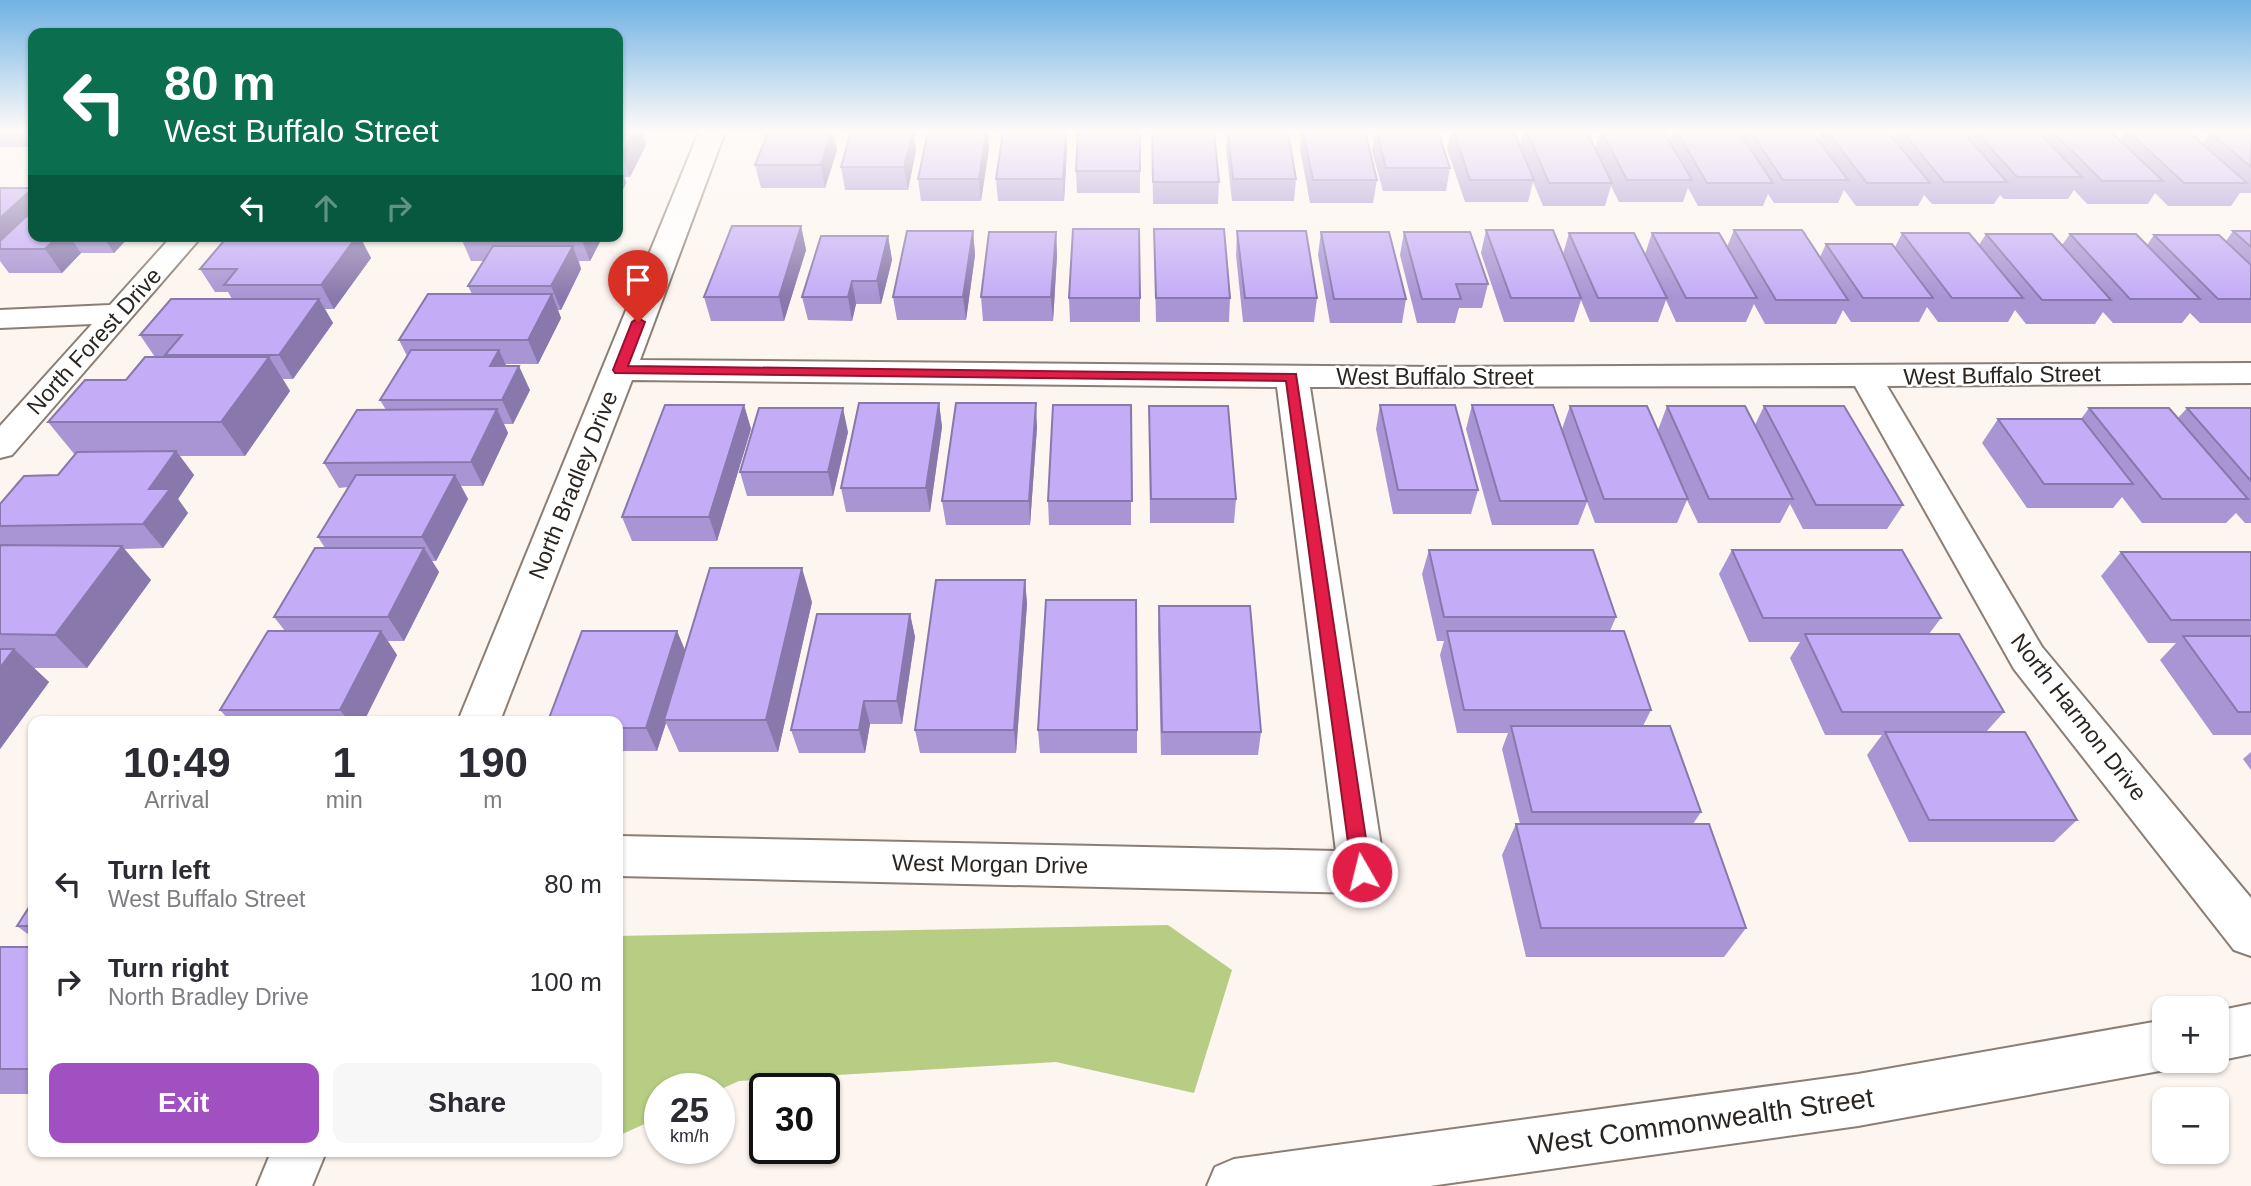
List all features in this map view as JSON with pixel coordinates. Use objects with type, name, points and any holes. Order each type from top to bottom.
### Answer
[{"type":"street","name":"North Bradley Drive","points":[[481,716],[691,187]]},
{"type":"street","name":"North Forest Drive","points":[[0,447],[182,242]]},
{"type":"street","points":[[0,319],[116,314]]},
{"type":"street","name":"West Buffalo Street","points":[[620,370],[1292,377],[1866,377],[2251,373]]},
{"type":"street","name":"West Morgan Drive","points":[[623,856],[1362,872],[1292,377]]},
{"type":"street","name":"North Harmon Drive","points":[[1866,377],[2028,658],[2251,934]]},
{"type":"street","points":[[2229,1033],[2251,1029]]},
{"type":"street","name":"West Commonwealth Street","points":[[1234,1186],[1858,1100],[2152,1047]]},
{"type":"street","points":[[285,1186],[297,1157]]},
{"type":"green space","points":[[1168,925],[1232,970],[1194,1093],[1056,1062],[840,1075],[749,1073],[749,1080],[735,1083],[735,1073],[644,1073],[644,1124],[623,1134],[623,936]]},
{"type":"building","points":[[0,188],[28,188],[28,193],[0,218]]},
{"type":"building","points":[[28,215],[28,242],[52,242],[45,249],[0,249],[0,241]]},
{"type":"building","points":[[732,226],[801,226],[779,297],[704,297]]},
{"type":"building","points":[[1073,229],[1139,229],[1140,298],[1069,298]]},
{"type":"building","points":[[1154,229],[1224,229],[1230,298],[1156,298]]},
{"type":"building","points":[[1486,230],[1553,230],[1581,298],[1511,298]]},
{"type":"building","points":[[1734,230],[1802,230],[1848,300],[1776,300]]},
{"type":"building","points":[[907,231],[973,231],[963,297],[893,297]]},
{"type":"building","points":[[1237,231],[1306,231],[1317,298],[1245,298]]},
{"type":"building","points":[[2233,231],[2251,231],[2251,247]]},
{"type":"building","points":[[989,232],[1056,232],[1051,297],[981,297]]},
{"type":"building","points":[[1321,232],[1389,232],[1406,299],[1334,299]]},
{"type":"building","points":[[1404,232],[1470,232],[1488,284],[1456,284],[1461,299],[1422,299]]},
{"type":"building","points":[[1569,233],[1634,233],[1667,298],[1598,298]]},
{"type":"building","points":[[1652,233],[1719,233],[1757,298],[1686,298]]},
{"type":"building","points":[[1902,233],[1969,233],[2023,298],[1952,298]]},
{"type":"building","points":[[1986,234],[2052,234],[2111,300],[2042,300]]},
{"type":"building","points":[[2070,234],[2136,234],[2200,299],[2130,299]]},
{"type":"building","points":[[2154,235],[2219,235],[2251,265],[2251,299],[2218,299]]},
{"type":"building","points":[[821,236],[888,236],[877,281],[852,281],[848,297],[802,297]]},
{"type":"building","points":[[223,242],[353,242],[321,285],[224,285],[237,269],[200,269]]},
{"type":"building","points":[[1826,244],[1892,244],[1933,298],[1863,298]]},
{"type":"building","points":[[493,246],[573,246],[551,286],[468,286]]},
{"type":"building","points":[[428,294],[552,294],[528,340],[399,340]]},
{"type":"building","points":[[171,299],[319,299],[279,355],[165,355],[182,335],[140,335]]},
{"type":"building","points":[[411,350],[499,350],[490,366],[519,366],[502,400],[380,400]]},
{"type":"building","points":[[145,357],[269,357],[221,422],[48,422],[85,380],[126,380]]},
{"type":"building","points":[[859,403],[939,403],[926,488],[841,488]]},
{"type":"building","points":[[956,403],[1036,403],[1029,501],[942,501]]},
{"type":"building","points":[[665,405],[744,405],[709,517],[622,517]]},
{"type":"building","points":[[1053,405],[1131,405],[1132,501],[1048,501]]},
{"type":"building","points":[[1380,405],[1455,405],[1478,490],[1398,490]]},
{"type":"building","points":[[1472,405],[1553,405],[1587,501],[1500,501]]},
{"type":"building","points":[[1149,406],[1228,406],[1236,499],[1151,499]]},
{"type":"building","points":[[1570,406],[1647,406],[1688,499],[1604,499]]},
{"type":"building","points":[[1667,406],[1745,406],[1793,499],[1709,499]]},
{"type":"building","points":[[1764,406],[1844,406],[1903,505],[1816,505]]},
{"type":"building","points":[[759,408],[843,408],[828,472],[740,472]]},
{"type":"building","points":[[2089,408],[2169,408],[2248,499],[2162,499]]},
{"type":"building","points":[[2187,408],[2251,408],[2251,481]]},
{"type":"building","points":[[497,409],[471,462],[324,463],[357,410]]},
{"type":"building","points":[[1998,419],[2082,419],[2133,484],[2044,484]]},
{"type":"building","points":[[176,451],[149,489],[170,489],[143,524],[0,526],[0,504],[24,476],[58,475],[77,452]]},
{"type":"building","points":[[356,475],[455,475],[422,537],[318,537]]},
{"type":"building","points":[[0,545],[122,546],[55,635],[0,634]]},
{"type":"building","points":[[315,548],[424,548],[388,617],[274,617]]},
{"type":"building","points":[[1429,550],[1593,550],[1616,617],[1444,617]]},
{"type":"building","points":[[1732,550],[1902,550],[1941,618],[1763,618]]},
{"type":"building","points":[[2121,552],[2251,552],[2251,620],[2171,620]]},
{"type":"building","points":[[710,568],[802,568],[766,720],[664,720]]},
{"type":"building","points":[[936,580],[1025,580],[1014,730],[915,730]]},
{"type":"building","points":[[1046,600],[1136,600],[1137,730],[1038,730]]},
{"type":"building","points":[[1159,606],[1250,606],[1261,732],[1162,732]]},
{"type":"building","points":[[817,614],[910,614],[897,701],[864,701],[859,730],[791,730]]},
{"type":"building","points":[[268,631],[381,631],[340,710],[220,710]]},
{"type":"building","points":[[582,631],[677,631],[646,728],[623,728],[623,716],[550,716]]},
{"type":"building","points":[[1447,631],[1624,631],[1651,710],[1464,710]]},
{"type":"building","points":[[1805,634],[1959,634],[2004,712],[1842,712]]},
{"type":"building","points":[[2183,636],[2251,636],[2251,712],[2238,712]]},
{"type":"building","points":[[0,649],[14,649],[0,668]]},
{"type":"building","points":[[1511,726],[1670,726],[1701,812],[1532,812]]},
{"type":"building","points":[[1885,732],[2025,732],[2077,820],[1929,820]]},
{"type":"building","points":[[1516,824],[1709,824],[1746,928],[1541,928]]},
{"type":"building","points":[[28,909],[28,926],[17,926]]},
{"type":"building","points":[[0,947],[28,947],[28,1069],[0,1069]]},
{"type":"route","points":[[638,322],[620,370],[1292,377],[1362,872]]}]
